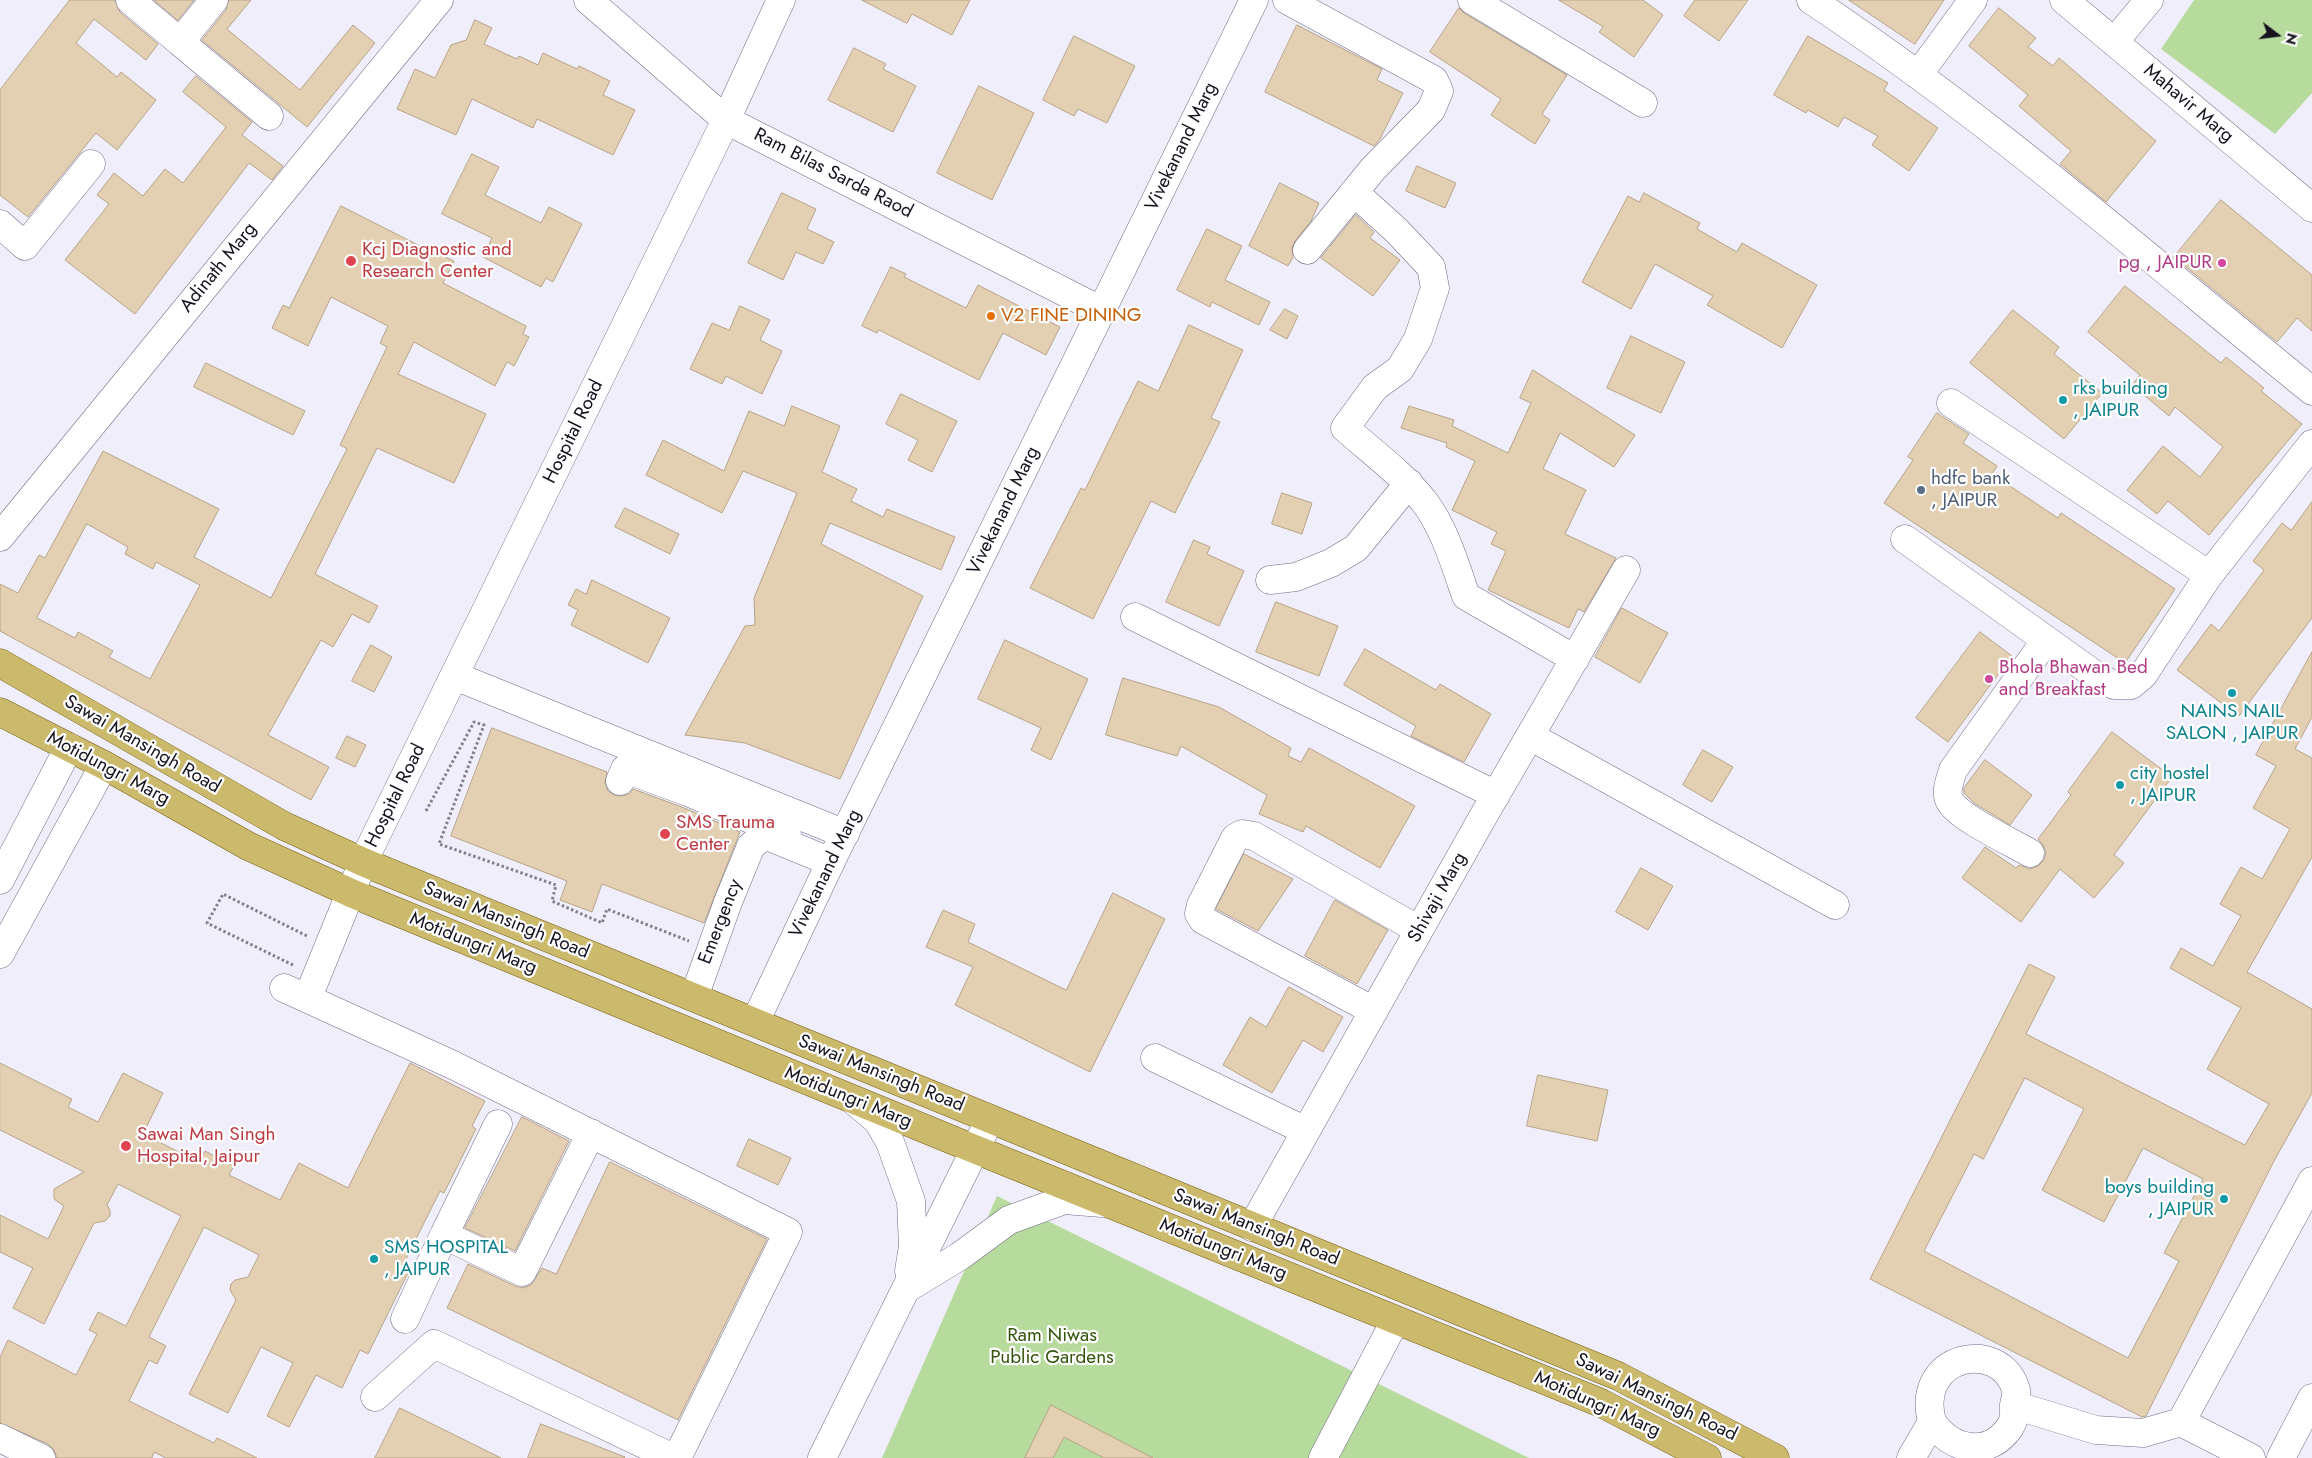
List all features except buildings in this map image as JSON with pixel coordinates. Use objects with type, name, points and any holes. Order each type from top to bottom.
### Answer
[{"type":"main road","name":"Sawai Mansingh Road","points":[[0,663],[284,826],[363,862],[1618,1376],[1776,1458]]},
{"type":"main road","name":"Motidungri Marg","points":[[0,712],[69,747],[248,846],[351,894],[1395,1321],[1601,1403],[1707,1458]]},
{"type":"street","points":[[130,0],[269,116]]},
{"type":"street","points":[[180,42],[214,0]]},
{"type":"street","name":"Adinath Marg","points":[[0,536],[439,0]]},
{"type":"street","name":"Ram Bilas Sarda Raod","points":[[588,0],[726,120],[1102,310]]},
{"type":"street","name":"Hospital Road","points":[[303,987],[351,894],[363,862],[726,120],[782,0]]},
{"type":"street","name":"Vivekanand Marg","points":[[755,1022],[1254,0]]},
{"type":"street","points":[[1287,0],[1434,80],[1438,91],[1432,110],[1373,169],[1307,250]]},
{"type":"street","points":[[1472,0],[1643,102]]},
{"type":"street","points":[[1811,0],[1918,75],[2045,174],[2312,391]]},
{"type":"street","points":[[1918,75],[1974,0]]},
{"type":"street","name":"Mahavir Marg","points":[[2064,0],[2312,208]]},
{"type":"street","points":[[2114,42],[2149,0]]},
{"type":"street","points":[[0,224],[25,246],[91,164]]},
{"type":"street","points":[[1354,192],[1397,231],[1431,267],[1436,288],[1418,340],[1400,369],[1375,386],[1345,428],[1409,483],[1427,506],[1452,555],[1466,596],[1575,659]]},
{"type":"street","points":[[1951,403],[2208,575]]},
{"type":"street","points":[[1905,539],[2098,677],[2114,684],[2131,685],[2143,675],[2208,575],[2312,444]]},
{"type":"street","points":[[1270,580],[1296,577],[1331,563],[1356,548],[1409,483]]},
{"type":"street","name":"Shivaji Marg","points":[[1252,1227],[1419,930],[1626,570]]},
{"type":"street","points":[[1135,617],[1496,795]]},
{"type":"street","points":[[2030,853],[1965,815],[1950,803],[1947,789],[1953,770],[2046,640]]},
{"type":"street","points":[[455,676],[837,851]]},
{"type":"street","points":[[1530,736],[1835,906]]},
{"type":"street","points":[[0,880],[7,847],[69,747]]},
{"type":"street","points":[[0,954],[104,766]]},
{"type":"street","points":[[620,782],[626,769],[837,851]]},
{"type":"street","points":[[1374,1011],[1203,920],[1199,914],[1201,904],[1235,838],[1242,834],[1254,836],[1419,930]]},
{"type":"street","name":"Emergency","points":[[694,997],[710,950],[751,846],[765,835],[837,851]]},
{"type":"street","points":[[7,847],[49,868]]},
{"type":"street","points":[[303,987],[788,1232],[677,1458]]},
{"type":"street","points":[[1155,1058],[1306,1131]]},
{"type":"street","points":[[853,1100],[878,1121],[890,1142],[911,1201],[914,1246],[906,1290]]},
{"type":"street","points":[[822,1458],[990,1119]]},
{"type":"street","points":[[405,1319],[498,1124]]},
{"type":"street","points":[[444,1235],[522,1272],[591,1133]]},
{"type":"street","points":[[2014,1405],[2096,1430],[2143,1434],[2181,1422],[2312,1181]]},
{"type":"street","points":[[906,1290],[960,1256],[1010,1220],[1064,1200],[1108,1204]]},
{"type":"street","points":[[1323,1458],[1395,1321]]},
{"type":"street","points":[[375,1396],[434,1344],[673,1458]]},
{"type":"street","points":[[1973,1358],[1987,1360],[2000,1367],[2010,1378],[2016,1391],[2014,1405],[2014,1420],[2007,1432],[1996,1442],[1964,1453],[1941,1434],[1932,1422],[1928,1408],[1930,1393],[1936,1379],[1945,1368],[1959,1361],[1973,1358]]},
{"type":"street","points":[[2281,1458],[2312,1398]]},
{"type":"street","points":[[1911,1458],[1932,1422]]},
{"type":"street","points":[[2181,1422],[2251,1458]]},
{"type":"street","points":[[0,1438],[41,1458]]},
{"type":"path","points":[[426,811],[474,722],[484,725],[439,844],[556,885],[552,901],[602,923],[607,909],[710,950]]},
{"type":"path","points":[[303,987],[207,923],[223,894],[315,940]]},
{"type":"green space","points":[[2194,0],[2312,0],[2312,93],[2275,134],[2161,49]]},
{"type":"green space","name":"Ram Niwas Public Gardens","points":[[997,1196],[1529,1458],[882,1458]]},
{"type":"place","name":"Kcj Diagnostic and Research Center","points":[[351,261]]},
{"type":"place","name":"pg , JAIPUR","points":[[2222,263]]},
{"type":"place","name":"V2 FINE DINING","points":[[991,316]]},
{"type":"place","name":"rks building , JAIPUR","points":[[2063,400]]},
{"type":"place","name":"hdfc bank , JAIPUR","points":[[1921,490]]},
{"type":"place","name":"Bhola Bhawan Bed and Breakfast","points":[[1989,679]]},
{"type":"place","name":"NAINS NAIL SALON , JAIPUR","points":[[2232,693]]},
{"type":"place","name":"city hostel , JAIPUR","points":[[2120,785]]},
{"type":"place","name":"SMS Trauma Center","points":[[665,834]]},
{"type":"place","name":"Sawai Man Singh Hospital, Jaipur","points":[[126,1146]]},
{"type":"place","name":"boys building , JAIPUR","points":[[2224,1199]]},
{"type":"place","name":"SMS HOSPITAL , JAIPUR","points":[[374,1259]]}]
